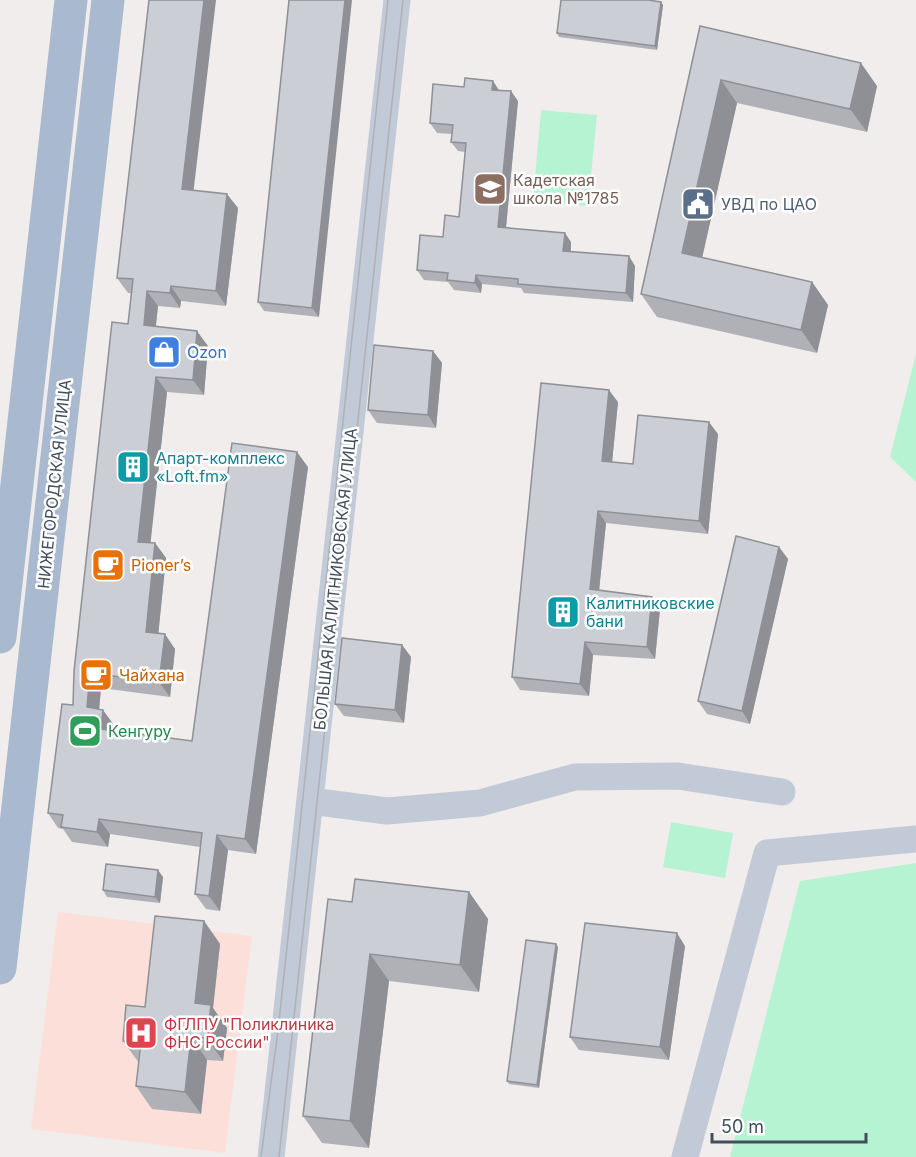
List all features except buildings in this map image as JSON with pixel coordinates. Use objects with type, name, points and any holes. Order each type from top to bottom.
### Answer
[{"type":"main road","points":[[0,637],[71,0]]},
{"type":"main road","name":"НИЖЕГОРОДСКАЯ УЛИЦА","points":[[0,968],[108,0]]},
{"type":"street","name":"БОЛЬШАЯ КАЛИТНИКОВСКАЯ УЛИЦА","points":[[271,1157],[397,0]]},
{"type":"street","points":[[311,801],[387,811],[480,803],[575,777],[678,776],[782,792]]},
{"type":"street","points":[[685,1157],[767,853],[916,839]]},
{"type":"shaded area","name":"ФГЛПУ \"Поликлиника ФНС России\"","points":[[58,912],[252,936],[225,1153],[31,1129]]},
{"type":"green space","points":[[541,110],[597,115],[588,206],[533,200]]},
{"type":"green space","points":[[916,354],[916,482],[890,457]]},
{"type":"green space","points":[[671,822],[733,833],[725,878],[663,867]]},
{"type":"green space","points":[[916,863],[916,1157],[730,1157],[800,881]]},
{"type":"tram line","points":[[261,1157],[278,1031],[388,0]]},
{"type":"tram line","points":[[279,1157],[403,0]]},
{"type":"place","name":"Кадетская школа №1785","points":[[490,189]]},
{"type":"place","name":"УВД по ЦАО","points":[[698,204]]},
{"type":"place","name":"Ozon","points":[[164,352]]},
{"type":"place","name":"Апарт-комплекс «Loft.fm»","points":[[133,467]]},
{"type":"place","name":"Pioner’s","points":[[108,565]]},
{"type":"place","name":"Калитниковские бани","points":[[563,612]]},
{"type":"place","name":"Чайхана","points":[[96,675]]},
{"type":"place","name":"Кенгуру","points":[[85,731]]},
{"type":"place","name":"ФГЛПУ \"Поликлиника ФНС России\"","points":[[141,1033]]}]
